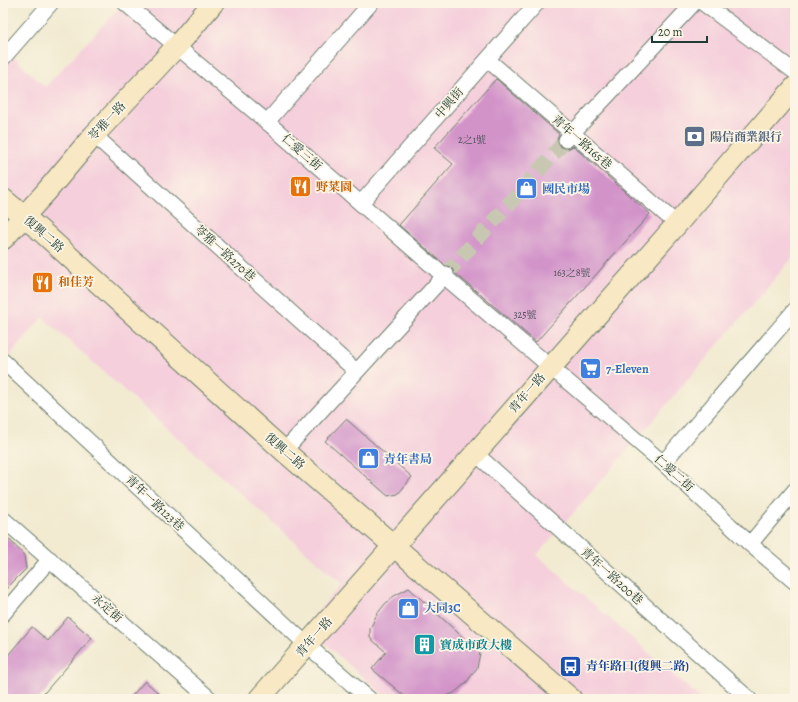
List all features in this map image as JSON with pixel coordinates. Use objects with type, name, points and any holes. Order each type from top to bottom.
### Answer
[{"type":"street","points":[[3,58],[51,3]]},
{"type":"street","name":"仁愛三街","points":[[125,3],[267,122],[550,367]]},
{"type":"street","name":"苓雅一路","points":[[3,239],[94,135],[177,46],[213,3]]},
{"type":"street","points":[[267,122],[371,3]]},
{"type":"street","name":"中興街","points":[[361,204],[537,3]]},
{"type":"street","points":[[569,136],[694,3]]},
{"type":"street","points":[[703,3],[795,72]]},
{"type":"street","name":"青年一路165巷","points":[[488,60],[569,136],[677,224]]},
{"type":"street","name":"青年一路","points":[[259,699],[677,224],[795,87]]},
{"type":"street","name":"苓雅一路270巷","points":[[94,135],[356,371]]},
{"type":"street","name":"復興二路","points":[[3,199],[24,216],[284,451],[570,699]]},
{"type":"street","points":[[284,451],[445,275]]},
{"type":"street","points":[[663,463],[795,310]]},
{"type":"street","name":"青年一路123巷","points":[[3,361],[307,645],[369,699]]},
{"type":"street","name":"仁愛二街","points":[[550,367],[663,463],[750,544],[795,582]]},
{"type":"street","name":"青年一路200巷","points":[[475,454],[749,699]]},
{"type":"street","points":[[750,544],[795,490]]},
{"type":"street","name":"永定街","points":[[3,519],[210,699]]},
{"type":"street","points":[[3,614],[50,559]]},
{"type":"shaded area","points":[[124,3],[795,3],[795,255],[537,555],[701,699],[388,699],[305,626],[342,584],[42,317],[3,364],[3,47],[45,87]]},
{"type":"building","name":"國民市場","points":[[496,79],[559,134],[557,142],[560,147],[568,149],[573,146],[650,214],[536,342],[455,273],[452,267],[445,265],[399,225],[453,164],[434,148]]},
{"type":"building","name":"青年書局","points":[[346,419],[412,477],[398,494],[388,496],[325,441]]},
{"type":"building","points":[[3,533],[24,555],[26,569],[3,592]]},
{"type":"building","name":"寶成市政大樓","points":[[409,588],[480,653],[477,668],[466,683],[454,693],[439,699],[408,699],[372,669],[386,652],[370,638],[370,629],[377,614],[385,604],[394,596]]},
{"type":"building","points":[[68,617],[92,638],[39,699],[13,699],[3,690],[3,661],[32,627],[48,641]]},
{"type":"building","points":[[145,681],[165,699],[129,699]]},
{"type":"tunnel","points":[[446,274],[566,140]]},
{"type":"place","name":"陽信商業銀行","points":[[694,137]]},
{"type":"place","name":"野菜園","points":[[301,187]]},
{"type":"place","name":"國民市場","points":[[526,189]]},
{"type":"place","name":"和佳芳","points":[[42,282]]},
{"type":"place","name":"7-Eleven","points":[[590,369]]},
{"type":"place","name":"青年書局","points":[[369,459]]},
{"type":"place","name":"大同3C","points":[[408,608]]},
{"type":"place","name":"寶成市政大樓","points":[[424,645]]},
{"type":"place","name":"青年路口(復興二路)","points":[[571,666]]}]
